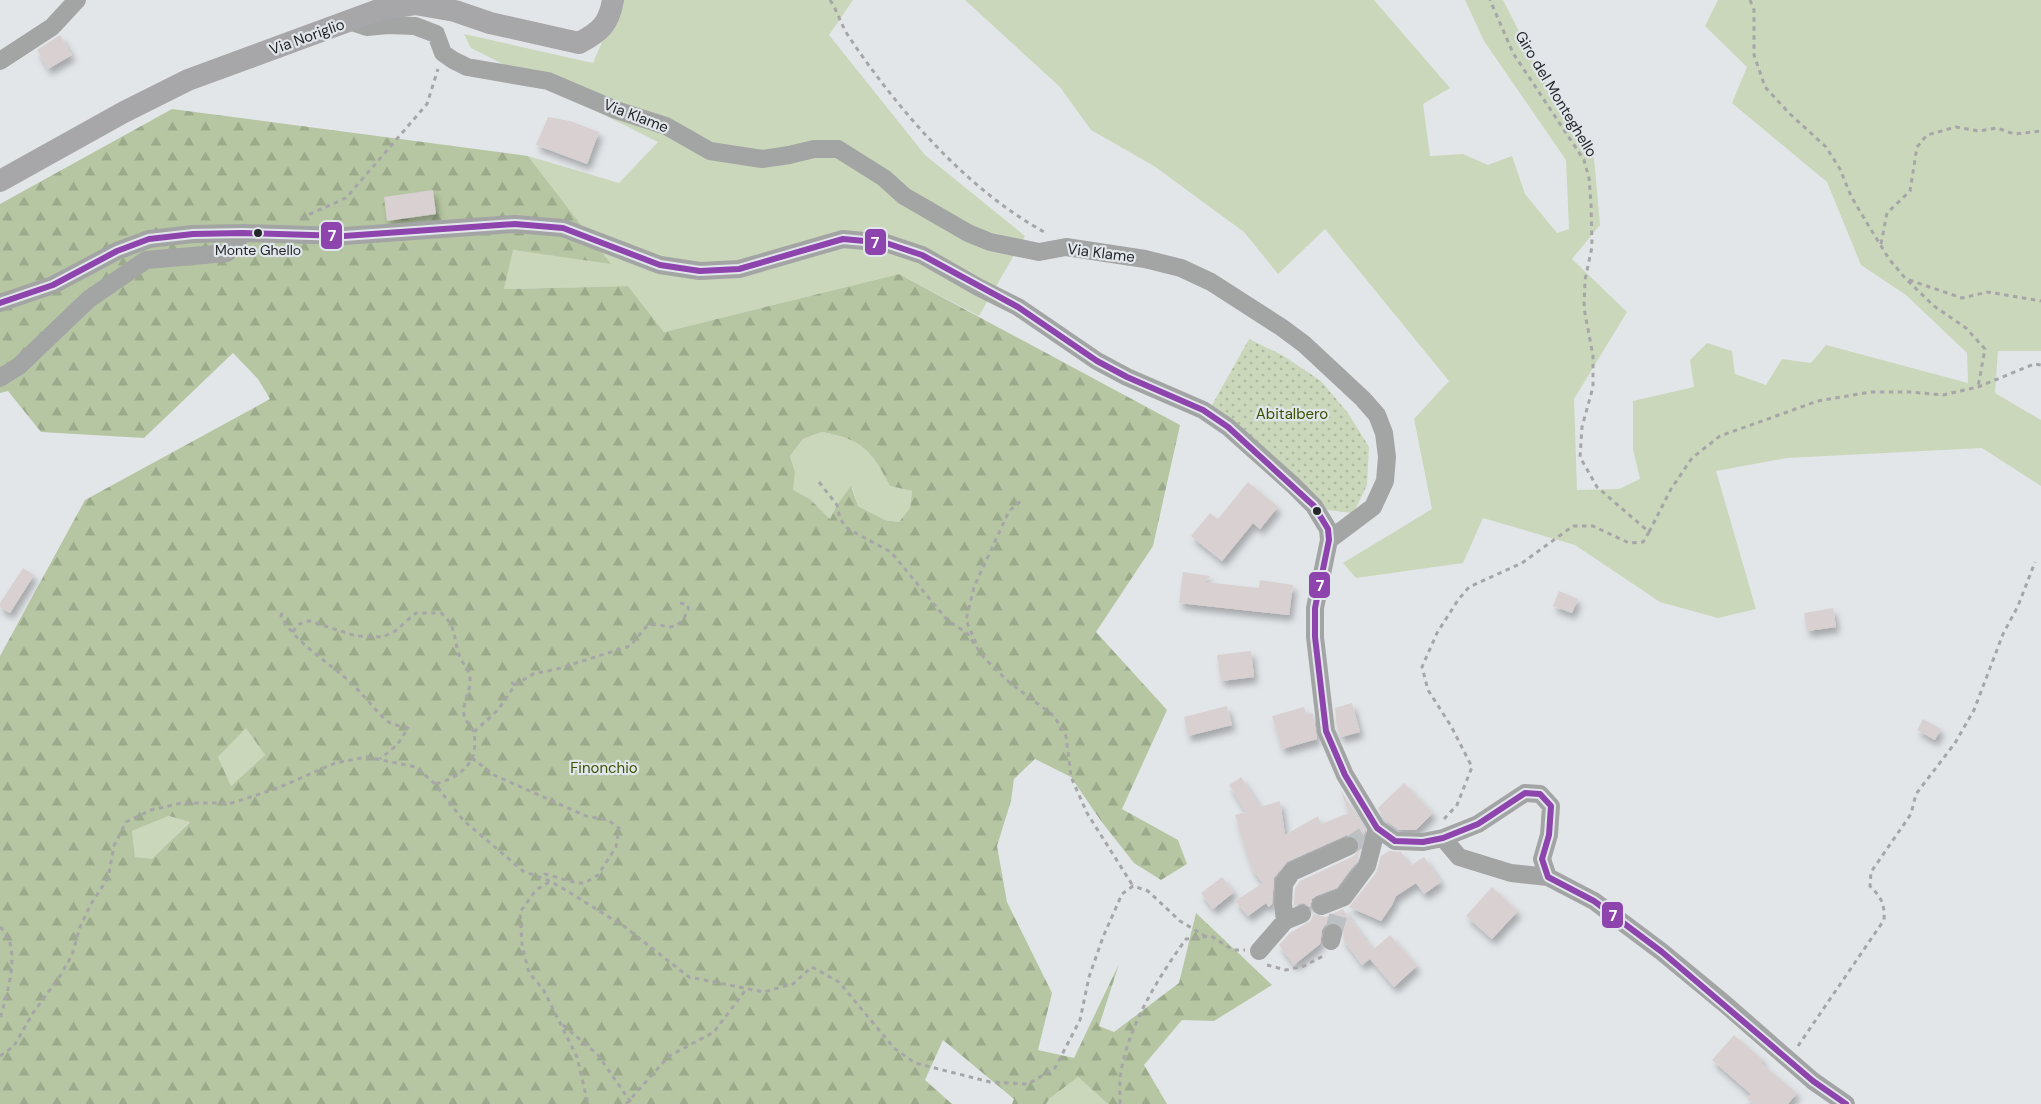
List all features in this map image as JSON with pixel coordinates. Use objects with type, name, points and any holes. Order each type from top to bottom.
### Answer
[{"type":"main road","name":"Via Noriglio","points":[[0,181],[124,112],[188,80],[349,21],[381,4],[415,4],[455,11],[490,23],[579,43],[599,32],[611,13],[613,0]]},
{"type":"street","points":[[0,61],[52,27],[77,0]]},
{"type":"street","name":"Via Klame","points":[[349,21],[367,27],[415,26],[436,34],[443,53],[467,67],[548,81],[616,110],[666,126],[710,151],[762,159],[814,149],[838,149],[884,178],[904,196],[968,233],[1013,248],[1039,252],[1066,247],[1145,259],[1181,268],[1212,282],[1304,344],[1377,415],[1384,433],[1387,457],[1385,481],[1373,507],[1329,540]]},
{"type":"street","points":[[0,303],[52,285],[117,251],[149,239],[193,234],[344,236],[515,224],[563,228],[660,265],[700,271],[739,268],[843,239],[886,243],[922,255],[1018,307],[1097,361],[1127,377],[1203,410],[1228,427],[1307,499],[1328,529],[1329,540],[1314,608],[1315,637],[1326,731],[1373,830],[1367,866],[1339,906],[1321,906]]},
{"type":"street","points":[[0,378],[19,366],[88,299],[146,260],[227,253],[243,233]]},
{"type":"street","points":[[1373,830],[1395,841],[1423,842],[1443,838],[1478,824],[1525,793],[1540,794],[1551,806],[1549,835],[1542,859],[1548,878]]},
{"type":"street","points":[[1443,838],[1459,857],[1511,873],[1548,878],[1594,901],[1662,952],[1725,1004],[1813,1082],[1846,1104]]},
{"type":"street","points":[[1262,958],[1294,917],[1283,904],[1284,884],[1292,872],[1349,846]]},
{"type":"path","points":[[830,0],[838,11],[846,33],[868,64],[940,150],[1014,215],[1077,249]]},
{"type":"path","name":"Giro del Monteghello","points":[[1490,0],[1513,53],[1584,160],[1589,178],[1592,247],[1585,280],[1584,308],[1593,356],[1593,387],[1582,427],[1580,458],[1597,487],[1649,532]]},
{"type":"path","points":[[1750,0],[1754,10],[1754,55],[1765,87],[1826,147],[1840,169],[1851,196],[1881,246],[1906,279],[1934,306],[1966,328],[1985,349],[1978,387]]},
{"type":"path","points":[[298,219],[346,198],[427,104],[443,53]]},
{"type":"path","points":[[1881,246],[1887,213],[1910,191],[1917,147],[1927,135],[1956,127],[1979,131],[1997,128],[2014,134],[2041,130]]},
{"type":"path","points":[[1906,279],[1962,298],[1988,292],[2041,301]]},
{"type":"path","points":[[1444,820],[1457,805],[1472,767],[1451,726],[1428,690],[1422,667],[1437,633],[1458,600],[1470,587],[1522,563],[1573,526],[1593,526],[1629,543],[1643,543],[1671,489],[1692,458],[1720,436],[1818,401],[1871,392],[1943,395],[1978,387],[2034,364],[2041,365]]},
{"type":"path","points":[[819,482],[837,505],[840,519],[848,529],[891,552],[947,620],[967,633],[979,650],[1009,682],[1054,716],[1066,736],[1071,777],[1086,813],[1133,886],[1148,891],[1180,921],[1205,936]]},
{"type":"path","points":[[979,650],[966,620],[974,587],[1009,511],[1020,501]]},
{"type":"path","points":[[1790,1062],[1804,1036],[1884,920],[1885,906],[1880,896],[1870,886],[1871,872],[1911,814],[1916,794],[1955,743],[1974,710],[2003,634],[2018,606],[2035,562]]},
{"type":"path","points":[[474,732],[498,710],[515,685],[533,674],[557,669],[630,646],[646,627],[655,624],[676,626],[683,620],[688,610],[688,605],[677,602]]},
{"type":"path","points":[[282,613],[285,624],[320,658],[373,703],[388,722],[408,728],[397,745],[380,759]]},
{"type":"path","points":[[293,632],[304,621],[309,621],[356,636],[383,637],[395,632],[417,613],[441,613],[449,620],[454,630],[461,659],[471,677],[464,714],[474,732],[472,758],[458,775],[435,784]]},
{"type":"path","points":[[508,680],[515,685]]},
{"type":"path","points":[[0,1056],[14,1046],[72,955],[80,927],[91,904],[108,878],[114,846],[126,822],[151,810],[182,803],[232,803],[278,788],[335,763],[367,756],[416,767],[435,784],[463,820],[524,871],[550,881],[625,927],[689,977],[764,992],[793,984],[812,967],[839,982],[894,1048],[915,1063],[990,1082],[1028,1084],[1055,1068],[1080,1020],[1089,977],[1103,938],[1122,894],[1133,886]]},
{"type":"path","points":[[472,758],[494,775],[586,816],[608,820],[619,828],[616,847],[598,875],[585,883],[577,884],[545,874],[542,878]]},
{"type":"path","points":[[550,881],[536,890],[520,912],[522,945],[529,973],[543,989],[577,1058],[588,1104]]},
{"type":"path","points":[[0,927],[9,936],[12,959],[0,1019]]},
{"type":"path","points":[[1120,1104],[1121,1072],[1130,1040],[1162,972],[1186,939],[1211,936],[1241,954]]},
{"type":"path","points":[[1233,950],[1262,958],[1286,970],[1304,966],[1324,955],[1332,937]]},
{"type":"path","points":[[626,1104],[669,1056],[714,1032],[747,988]]},
{"type":"path","points":[[560,1022],[598,1055],[632,1104]]},
{"type":"green space","points":[[620,0],[853,0],[829,35],[925,155],[1025,236],[979,316],[899,274],[664,332],[628,286],[504,289],[512,250],[610,263],[528,156],[619,183],[658,142],[471,48],[464,34],[593,63]]},
{"type":"green space","points":[[965,0],[1374,0],[1450,88],[1423,104],[1430,156],[1463,154],[1488,165],[1512,156],[1525,194],[1557,233],[1569,229],[1566,160],[1484,41],[1465,0],[1503,0],[1544,80],[1594,158],[1600,225],[1572,259],[1627,312],[1574,399],[1577,490],[1619,489],[1640,479],[1633,449],[1633,401],[1694,387],[1690,360],[1707,343],[1732,351],[1735,374],[1766,385],[1782,359],[1811,363],[1826,345],[1968,383],[1967,353],[1906,295],[1861,265],[1827,182],[1732,103],[1747,67],[1705,26],[1718,0],[2041,0],[2041,351],[1998,351],[1995,393],[2041,420],[2041,486],[1982,448],[1787,458],[1716,471],[1756,609],[1718,618],[1660,602],[1575,545],[1483,518],[1463,563],[1356,578],[1343,563],[1432,509],[1414,419],[1449,381],[1325,229],[1278,274],[1244,232],[1154,166],[1091,130],[1060,87]]},
{"type":"green space","name":"Finonchio","points":[[172,109],[528,156],[611,264],[513,250],[504,289],[628,286],[664,332],[899,274],[1180,425],[1153,546],[1096,632],[1167,710],[1122,809],[1178,840],[1187,864],[1161,880],[1134,863],[1101,821],[1071,777],[1035,759],[1014,779],[1011,801],[997,846],[1007,902],[1052,993],[1038,1050],[1074,1058],[1119,964],[1099,1026],[1114,1032],[1179,983],[1196,913],[1272,985],[1214,1021],[1182,1020],[1144,1065],[1167,1104],[1108,1104],[1078,1077],[1049,1099],[1046,1104],[1012,1104],[1014,1099],[943,1040],[925,1080],[952,1104],[0,1104],[0,656],[85,500],[270,399],[258,379],[233,353],[144,438],[41,432],[8,391],[0,393],[0,204]],"holes":[[[822,432],[847,438],[864,448],[871,455],[890,486],[912,491],[910,508],[899,522],[885,520],[858,506],[851,486],[830,519],[810,499],[793,490],[795,472],[790,456],[803,439]],[[246,728],[265,755],[231,786],[218,757]],[[169,816],[190,822],[152,859],[135,857],[132,831]]]},
{"type":"green space","name":"Abitalbero","points":[[1249,339],[1282,355],[1321,381],[1348,413],[1369,447],[1367,485],[1355,510],[1351,513],[1328,510],[1211,407]]},
{"type":"green space","points":[[822,432],[847,438],[864,448],[871,455],[890,486],[912,491],[910,508],[899,522],[885,520],[858,506],[852,487],[837,505],[830,519],[810,499],[792,490],[795,472],[790,456],[803,439]]},
{"type":"green space","points":[[246,727],[265,755],[231,786],[218,757]]},
{"type":"green space","points":[[169,816],[190,821],[152,860],[135,857],[132,831]]},
{"type":"green space","points":[[1078,1077],[1108,1104],[1046,1104],[1049,1099]]},
{"type":"building","points":[[60,35],[72,55],[48,69],[37,50]]},
{"type":"building","points":[[548,117],[570,121],[599,132],[587,164],[536,145]]},
{"type":"building","points":[[433,190],[436,214],[387,221],[384,197]]},
{"type":"building","points":[[1248,482],[1278,507],[1260,529],[1253,523],[1222,561],[1191,536],[1210,513],[1218,519]]},
{"type":"building","points":[[23,568],[34,575],[10,613],[0,607],[0,603]]},
{"type":"building","points":[[1183,572],[1210,576],[1205,582],[1259,588],[1260,580],[1293,585],[1289,615],[1179,603]]},
{"type":"building","points":[[1559,591],[1578,599],[1572,613],[1553,606]]},
{"type":"building","points":[[1833,608],[1836,627],[1807,631],[1804,613]]},
{"type":"building","points":[[1251,651],[1254,677],[1221,681],[1217,655]]},
{"type":"building","points":[[1352,703],[1360,732],[1341,737],[1337,728],[1335,708]]},
{"type":"building","points":[[1227,706],[1232,725],[1188,736],[1184,717]]},
{"type":"building","points":[[1304,707],[1306,715],[1313,713],[1317,739],[1282,749],[1272,716]]},
{"type":"building","points":[[1923,719],[1941,729],[1935,740],[1917,730]]},
{"type":"building","points":[[1241,777],[1260,807],[1280,801],[1285,835],[1318,816],[1321,824],[1349,813],[1340,789],[1365,830],[1357,861],[1337,888],[1316,896],[1312,899],[1310,907],[1303,903],[1294,905],[1295,888],[1300,881],[1354,856],[1360,848],[1359,841],[1351,835],[1345,836],[1287,862],[1274,878],[1272,904],[1269,907],[1266,903],[1248,916],[1235,901],[1263,883],[1253,871],[1235,815],[1246,812],[1229,785]]},
{"type":"building","points":[[1404,783],[1433,813],[1416,830],[1399,830],[1385,820],[1378,808]]},
{"type":"building","points":[[1389,851],[1401,852],[1410,866],[1424,857],[1441,882],[1424,894],[1416,883],[1396,896],[1381,921],[1349,907],[1376,873],[1381,856]]},
{"type":"building","points":[[1222,877],[1234,892],[1213,909],[1201,893]]},
{"type":"building","points":[[1492,887],[1518,911],[1492,939],[1466,916]]},
{"type":"building","points":[[1343,909],[1373,950],[1390,935],[1417,966],[1394,987],[1370,959],[1362,965],[1343,939],[1344,930],[1341,925],[1335,922],[1325,925],[1320,944],[1294,965],[1279,945],[1290,933],[1310,921],[1314,914],[1325,917]]},
{"type":"building","points":[[1734,1035],[1763,1060],[1761,1063],[1797,1093],[1788,1104],[1754,1104],[1747,1099],[1751,1094],[1712,1060]]},
{"type":"tunnel","points":[[1349,846],[1370,832]]},
{"type":"tunnel","points":[[1333,933],[1339,913]]},
{"type":"transit line","name":"7","points":[[0,303],[53,285],[117,251],[149,239],[193,234],[344,236],[515,224],[563,228],[660,265],[700,271],[739,269],[843,239],[886,243],[922,255],[1018,307],[1097,361],[1127,377],[1203,410],[1228,427],[1314,506],[1328,529],[1329,540],[1315,608],[1315,637],[1326,731],[1345,775],[1377,828],[1395,841],[1423,842],[1443,838],[1478,824],[1525,793],[1540,794],[1551,806],[1549,835],[1542,859],[1548,877],[1594,901],[1662,952],[1813,1081],[1846,1104]]},
{"type":"place","name":"Monte Ghello","points":[[258,233]]}]
